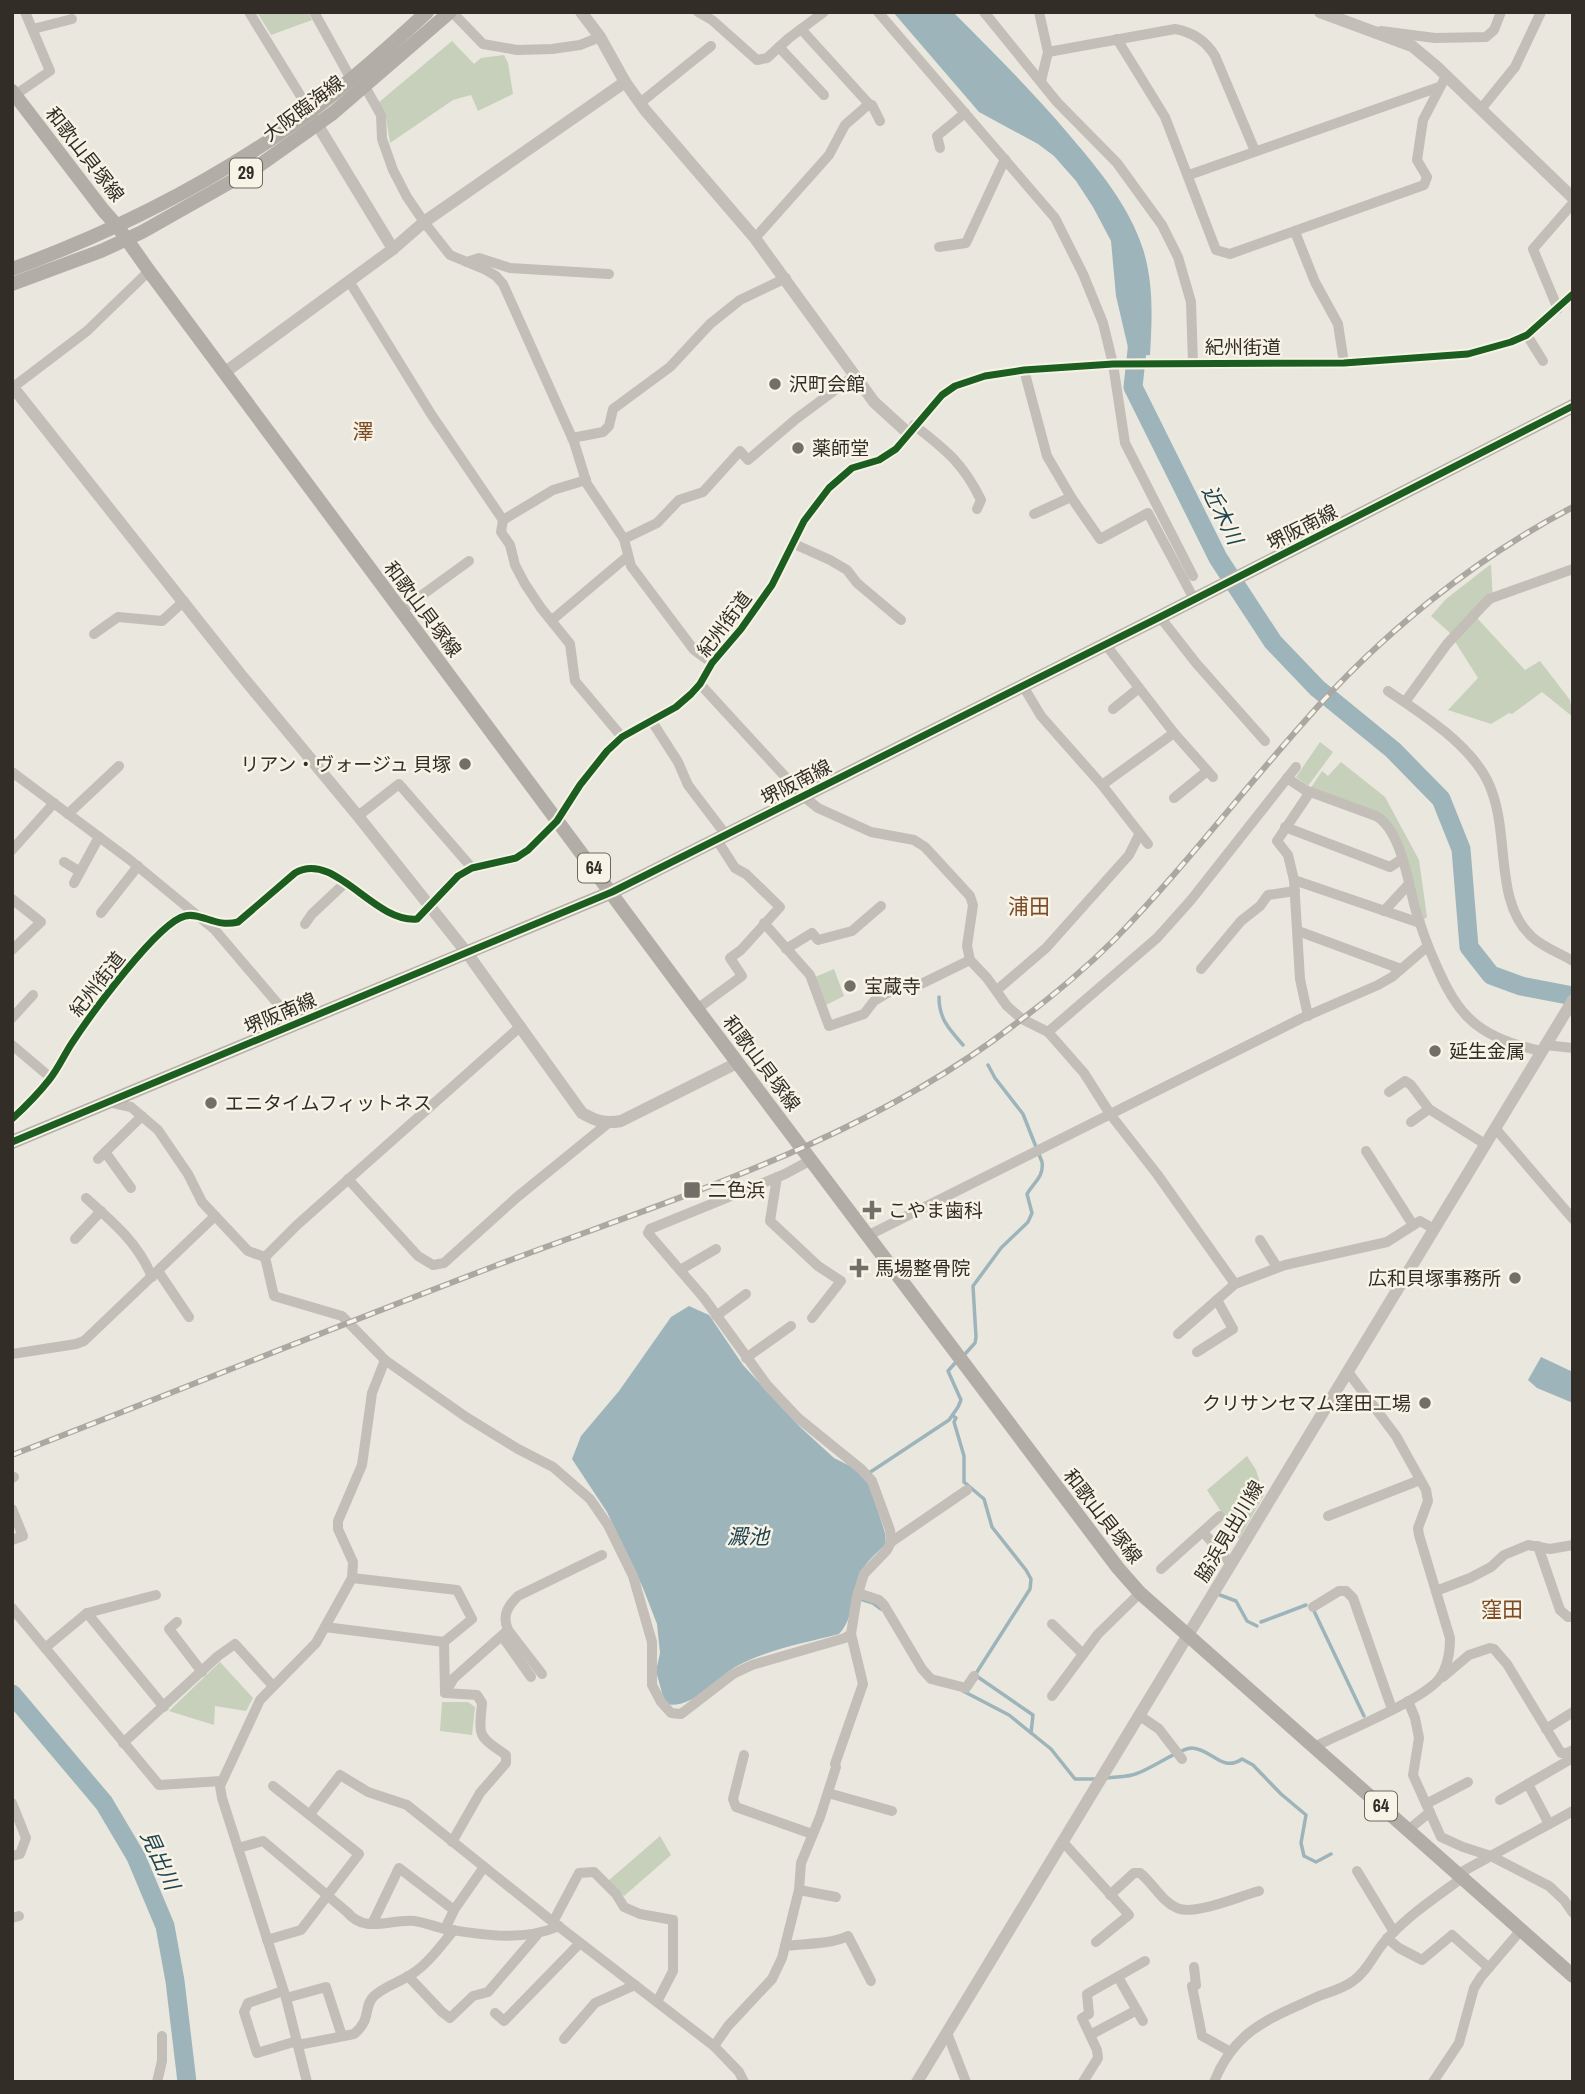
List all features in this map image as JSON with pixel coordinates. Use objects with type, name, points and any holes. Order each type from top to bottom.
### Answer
[{"type":"main road","name":"大阪臨海線","points":[[357,82],[427,12]]},
{"type":"main road","name":"大阪臨海線","points":[[12,269],[163,220],[246,173],[357,82],[451,12]]},
{"type":"main road","name":"和歌山貝塚線","points":[[14,97],[122,232],[737,1063],[869,1235],[1085,1526],[1140,1593],[1573,1976]]},
{"type":"main road","name":"大阪臨海線","points":[[12,284],[101,251],[122,232]]},
{"type":"main road","name":"堺阪南線","points":[[12,1142],[612,892],[1160,618],[1573,406]]},
{"type":"street","points":[[14,97],[50,71],[25,12]]},
{"type":"street","points":[[249,12],[393,248]]},
{"type":"street","points":[[314,12],[380,115],[383,139],[393,170],[424,222],[450,255],[496,276],[503,284],[572,438],[586,480],[624,539],[631,566],[694,650],[712,663]]},
{"type":"street","points":[[451,12],[483,44],[517,50],[580,45],[600,37]]},
{"type":"street","points":[[698,12],[712,20],[757,60],[767,58],[824,12]]},
{"type":"street","points":[[878,12],[1055,218],[1083,274],[1103,323],[1114,364],[1125,443],[1193,576]]},
{"type":"street","points":[[984,12],[1057,102],[1117,163],[1162,225],[1178,257],[1191,302],[1190,363]]},
{"type":"street","points":[[1039,12],[1048,52],[1041,80]]},
{"type":"street","points":[[1320,12],[1412,46],[1443,81],[1481,109],[1573,200],[1533,249],[1558,309]]},
{"type":"street","points":[[1373,30],[1435,37],[1486,37],[1494,30],[1500,12]]},
{"type":"street","points":[[1481,109],[1515,67],[1541,12]]},
{"type":"street","points":[[586,14],[640,103],[755,237],[874,402],[951,453],[970,478],[981,500],[977,509]]},
{"type":"street","points":[[33,29],[72,19]]},
{"type":"street","points":[[801,29],[872,105],[880,121]]},
{"type":"street","points":[[1048,52],[1175,29],[1191,33],[1201,39],[1215,56],[1255,150]]},
{"type":"street","points":[[1117,39],[1165,117],[1216,250],[1230,254],[1424,185],[1427,177],[1417,160],[1423,120],[1443,81]]},
{"type":"street","points":[[640,103],[711,47]]},
{"type":"street","points":[[779,47],[824,95]]},
{"type":"street","points":[[1189,175],[1443,81]]},
{"type":"street","points":[[224,373],[424,222],[625,82]]},
{"type":"street","points":[[755,237],[829,155],[845,125],[869,104]]},
{"type":"street","points":[[940,148],[937,136],[965,113]]},
{"type":"street","points":[[939,247],[966,243],[1005,159]]},
{"type":"street","points":[[1295,232],[1315,282],[1338,324],[1344,363]]},
{"type":"street","points":[[467,262],[479,258],[510,268],[609,274]]},
{"type":"street","points":[[149,271],[87,331],[13,387],[241,675],[359,816],[428,907],[467,953],[582,1113],[607,1124]]},
{"type":"street","points":[[572,438],[603,432],[609,426],[613,409],[670,367],[710,324],[740,300],[786,278]]},
{"type":"street","points":[[349,281],[431,414],[503,520],[501,532],[510,545],[520,575],[570,643],[575,681],[622,737]]},
{"type":"street","name":"紀州街道","points":[[12,1119],[51,1078],[102,1002],[163,930],[184,916],[192,915],[227,925],[237,922],[304,868],[319,868],[397,917],[417,919],[458,876],[472,868],[516,858],[557,821],[580,785],[607,751],[622,737],[676,707],[700,684],[712,663],[741,629],[772,585],[804,521],[829,488],[852,468],[879,460],[896,449],[942,395],[955,386],[985,376],[1024,370],[1114,364],[1344,363],[1468,354],[1527,335],[1573,294]]},
{"type":"street","points":[[1527,335],[1543,361]]},
{"type":"street","points":[[1024,370],[1047,456],[1100,539],[1148,513],[1200,596]]},
{"type":"street","points":[[624,539],[657,523],[679,500],[704,492],[740,451],[748,460],[854,376]]},
{"type":"street","points":[[503,520],[553,490],[586,480]]},
{"type":"street","points":[[1034,513],[1071,497]]},
{"type":"street","points":[[792,543],[846,570],[857,583],[901,620]]},
{"type":"street","points":[[552,620],[628,556]]},
{"type":"street","points":[[400,611],[469,561]]},
{"type":"street","points":[[1405,702],[1447,644],[1489,599],[1573,569]]},
{"type":"street","points":[[94,635],[118,617],[162,621],[184,601]]},
{"type":"street","points":[[1160,618],[1265,741]]},
{"type":"street","points":[[1106,645],[1209,775],[1174,798]]},
{"type":"street","points":[[700,684],[803,796],[818,808],[871,832],[914,840],[925,847],[970,896],[973,905],[967,946],[970,960],[1007,1006],[1022,1019],[1048,1032],[1084,1073],[1110,1114],[1157,1174],[1235,1284]]},
{"type":"street","points":[[1023,686],[1041,716],[1101,785],[1147,844]]},
{"type":"street","points":[[1113,709],[1139,688]]},
{"type":"street","points":[[1388,691],[1447,734],[1486,777],[1500,818],[1509,900],[1515,914],[1533,938],[1573,961]]},
{"type":"street","points":[[652,720],[721,838],[735,868],[746,874],[780,907],[741,950],[730,958],[742,976],[697,1009]]},
{"type":"street","points":[[1101,785],[1174,733]]},
{"type":"street","points":[[68,814],[118,766]]},
{"type":"street","points":[[1048,1032],[1157,938],[1191,900],[1296,767]]},
{"type":"street","points":[[12,772],[138,866],[215,930],[295,1024]]},
{"type":"street","points":[[1287,778],[1310,792],[1381,819],[1395,841],[1402,859],[1420,923],[1448,993],[1474,1023],[1498,1039],[1573,1048]]},
{"type":"street","points":[[359,816],[399,784],[472,868]]},
{"type":"street","points":[[1308,1016],[1300,979],[1294,886],[1288,855],[1277,841],[1310,792]]},
{"type":"street","points":[[12,850],[54,803]]},
{"type":"street","points":[[1285,827],[1390,867],[1402,859]]},
{"type":"street","points":[[996,990],[1046,948],[1129,855],[1139,835]]},
{"type":"street","points":[[74,883],[99,837]]},
{"type":"street","points":[[64,862],[79,871]]},
{"type":"street","points":[[102,913],[138,866]]},
{"type":"street","points":[[305,924],[345,883]]},
{"type":"street","points":[[1384,911],[1409,884]]},
{"type":"street","points":[[1201,969],[1241,921],[1260,906],[1268,895],[1294,886],[1420,923]]},
{"type":"street","points":[[12,899],[41,922],[12,950]]},
{"type":"street","points":[[786,949],[812,933],[818,940],[852,930],[881,906]]},
{"type":"street","points":[[764,923],[810,975],[829,1027],[864,1014],[874,1001],[899,986],[921,984],[970,960]]},
{"type":"street","points":[[1298,931],[1401,969]]},
{"type":"street","points":[[869,1235],[1308,1016],[1378,985],[1428,946]]},
{"type":"street","points":[[12,1018],[33,995]]},
{"type":"street","name":"脇浜見出川線","points":[[918,2082],[1573,1000]]},
{"type":"street","points":[[264,1257],[521,1026]]},
{"type":"street","points":[[12,1045],[51,1078]]},
{"type":"street","points":[[348,1179],[418,1256],[433,1265],[444,1263],[516,1198],[607,1124],[621,1121],[737,1063]]},
{"type":"street","points":[[1389,1093],[1405,1081],[1429,1109],[1485,1144]]},
{"type":"street","points":[[107,1102],[131,1107],[158,1130],[188,1174],[202,1202],[248,1251],[264,1257]]},
{"type":"street","points":[[1411,1122],[1429,1109]]},
{"type":"street","points":[[131,1188],[101,1156],[142,1116]]},
{"type":"street","points":[[1495,1128],[1573,1219]]},
{"type":"street","points":[[1372,1154],[1393,1186],[1413,1225]]},
{"type":"street","points":[[811,1160],[777,1177],[650,1228],[648,1233],[783,1403],[872,1481],[890,1530],[891,1542]]},
{"type":"street","points":[[777,1177],[770,1220],[818,1266],[841,1281],[811,1318]]},
{"type":"street","points":[[86,1198],[124,1230],[189,1317]]},
{"type":"street","points":[[75,1239],[101,1211]]},
{"type":"street","points":[[12,1354],[84,1341],[215,1216]]},
{"type":"street","points":[[1178,1334],[1235,1284],[1277,1267],[1381,1244],[1420,1221],[1434,1229]]},
{"type":"street","points":[[1260,1240],[1277,1267]]},
{"type":"street","points":[[680,1270],[716,1249]]},
{"type":"street","points":[[264,1257],[274,1296],[342,1315],[385,1360],[518,1449],[553,1466],[590,1499],[608,1525],[633,1576],[652,1642],[652,1685],[671,1713],[681,1714],[733,1674],[752,1665],[845,1639],[851,1634]]},
{"type":"street","points":[[716,1316],[746,1294]]},
{"type":"street","points":[[1197,1352],[1233,1329],[1217,1300]]},
{"type":"street","points":[[746,1358],[791,1326]]},
{"type":"street","points":[[307,2082],[285,1995],[222,1798],[222,1781],[260,1700],[316,1643],[352,1578],[353,1562],[338,1530],[338,1521],[362,1465],[372,1393],[385,1360]]},
{"type":"street","points":[[1348,1372],[1396,1436],[1426,1490],[1428,1501],[1418,1528],[1419,1535],[1450,1638],[1445,1669],[1437,1681]]},
{"type":"street","points":[[1328,1516],[1420,1480]]},
{"type":"street","points":[[714,2046],[727,2026],[772,1979],[785,1946],[799,1890],[800,1863],[828,1793],[835,1764],[863,1684],[851,1634],[864,1574],[887,1550],[891,1542],[967,1490]]},
{"type":"street","points":[[12,1508],[23,1536],[12,1540]]},
{"type":"street","points":[[1161,1569],[1220,1516]]},
{"type":"street","points":[[1203,1532],[1231,1564]]},
{"type":"street","points":[[1436,1591],[1470,1578],[1491,1567],[1504,1555],[1528,1545],[1550,1549],[1573,1545]]},
{"type":"street","points":[[1538,1546],[1559,1610],[1568,1617],[1573,1617]]},
{"type":"street","points":[[531,1677],[505,1633],[508,1606],[518,1596],[602,1555]]},
{"type":"street","points":[[325,1627],[444,1642],[472,1619],[457,1590],[352,1578]]},
{"type":"street","points":[[1314,1607],[1339,1591],[1346,1591],[1353,1598],[1392,1709]]},
{"type":"street","points":[[858,1592],[884,1605],[922,1669],[931,1679],[966,1688],[974,1676]]},
{"type":"street","points":[[1052,1696],[1098,1634],[1140,1593]]},
{"type":"street","points":[[44,1648],[87,1613],[156,1595]]},
{"type":"street","points":[[12,1608],[159,1785],[222,1781]]},
{"type":"street","points":[[87,1613],[164,1707]]},
{"type":"street","points":[[177,1622],[169,1629],[202,1672]]},
{"type":"street","points":[[1052,1624],[1083,1654]]},
{"type":"street","points":[[505,1633],[542,1674]]},
{"type":"street","points":[[445,1693],[454,1678],[505,1633]]},
{"type":"street","points":[[444,1642],[445,1693]]},
{"type":"street","points":[[123,1743],[235,1644],[273,1686]]},
{"type":"street","points":[[1450,1647],[1466,1657]]},
{"type":"street","points":[[1314,1747],[1408,1701],[1466,1657],[1494,1649],[1512,1671],[1561,1753],[1570,1751],[1571,1759],[1500,1800]]},
{"type":"street","points":[[445,1693],[477,1695],[482,1703],[480,1731],[484,1739],[506,1755],[506,1763],[480,1793],[452,1842]]},
{"type":"street","points":[[1408,1701],[1419,1738],[1413,1775],[1441,1837],[1491,1856],[1549,1886],[1573,1913]]},
{"type":"street","points":[[1546,1730],[1573,1712]]},
{"type":"street","points":[[1140,1716],[1159,1728],[1182,1759]]},
{"type":"street","points":[[744,1755],[733,1799],[736,1807],[812,1834]]},
{"type":"street","points":[[310,1814],[340,1775],[368,1792],[407,1805],[714,2046],[739,2071],[744,2082]]},
{"type":"street","points":[[1408,1830],[1428,1808],[1468,1782]]},
{"type":"street","points":[[1528,1784],[1549,1824]]},
{"type":"street","points":[[267,1940],[301,1930],[359,1854],[273,1786]]},
{"type":"street","points":[[828,1793],[892,1811]]},
{"type":"street","points":[[12,1802],[26,1838],[20,1854],[12,1856]]},
{"type":"street","points":[[1214,2082],[1229,2051],[1262,2022],[1352,1982],[1365,1971],[1390,1935],[1460,1876],[1573,1811]]},
{"type":"street","points":[[238,1849],[263,1840],[354,1920],[362,1924],[413,1921],[449,1929],[524,1937],[537,1935]]},
{"type":"street","points":[[1063,1842],[1129,1915],[1096,1942]]},
{"type":"street","points":[[342,2036],[326,1987],[248,2003],[244,2012],[257,2053],[297,2043],[342,2036],[354,2034],[368,2018],[370,2000],[376,1994],[408,1976],[430,1958],[449,1929],[454,1910],[484,1867]]},
{"type":"street","points":[[372,1924],[399,1868],[454,1910]]},
{"type":"street","points":[[1357,1871],[1399,1948],[1422,1960],[1452,1935],[1489,1968]]},
{"type":"street","points":[[408,1976],[450,2018],[473,1996],[488,1992],[537,1935],[556,1924],[579,1873],[594,1872],[616,1894],[624,1907],[640,1914],[673,1920],[673,1971],[657,2002]]},
{"type":"street","points":[[1110,1895],[1134,1873],[1140,1873],[1176,1908],[1189,1911],[1259,1891]]},
{"type":"street","points":[[799,1890],[836,1897]]},
{"type":"street","points":[[1433,2082],[1459,2043],[1474,1988],[1521,1930]]},
{"type":"street","points":[[785,1946],[817,1941],[833,1942],[848,1936],[871,1981]]},
{"type":"street","points":[[495,2013],[505,2021],[580,1943]]},
{"type":"street","points":[[1083,2082],[1098,2058],[1083,2018],[1089,2014],[1087,1994],[1144,1961]]},
{"type":"street","points":[[1194,1967],[1196,1985],[1192,1986],[1202,2036],[1229,2051]]},
{"type":"street","points":[[1118,1976],[1143,2021]]},
{"type":"street","points":[[564,2039],[595,2003],[635,1985]]},
{"type":"street","points":[[1090,2035],[1136,2010]]},
{"type":"street","points":[[947,2033],[966,2082]]},
{"type":"street","points":[[157,2082],[162,2061],[162,2036]]},
{"type":"green space","points":[[257,12],[308,12],[312,20],[271,35]]},
{"type":"green space","points":[[452,41],[474,64],[481,58],[504,55],[513,94],[478,111],[471,95],[453,100],[390,143],[385,111],[378,103]]},
{"type":"green space","points":[[1491,564],[1493,603],[1477,618],[1525,670],[1540,661],[1570,700],[1573,717],[1542,692],[1512,714],[1509,713],[1491,724],[1448,710],[1478,678],[1449,632],[1431,616],[1446,599]]},
{"type":"green space","points":[[1320,742],[1333,752],[1308,786],[1296,777]]},
{"type":"green space","points":[[1341,762],[1385,797],[1419,860],[1427,917],[1421,922],[1389,824],[1310,789],[1322,771],[1328,776]]},
{"type":"green space","points":[[834,969],[844,996],[826,1005],[815,977]]},
{"type":"green space","points":[[1247,1456],[1256,1470],[1264,1495],[1239,1539],[1207,1490]]},
{"type":"green space","points":[[220,1662],[253,1698],[246,1711],[215,1706],[214,1725],[169,1711]]},
{"type":"green space","points":[[442,1702],[468,1702],[475,1707],[472,1735],[440,1731]]},
{"type":"green space","points":[[660,1836],[671,1855],[624,1896],[608,1881]]},
{"type":"water","points":[[893,12],[953,12],[1043,105],[1103,176],[1130,218],[1147,262],[1151,302],[1150,355],[1130,356],[1116,296],[1111,241],[1076,181],[1054,156],[1038,144],[979,112]]},
{"type":"water","name":"澱池","points":[[689,1306],[709,1315],[743,1365],[799,1426],[834,1458],[854,1468],[869,1483],[886,1544],[862,1570],[850,1614],[839,1634],[747,1661],[702,1693],[675,1705],[665,1704],[656,1671],[660,1653],[657,1624],[643,1588],[607,1512],[572,1459],[581,1436],[619,1391],[671,1317]]},
{"type":"water","points":[[1541,1357],[1573,1372],[1573,1403],[1537,1388],[1528,1380]]},
{"type":"waterway","name":"近木川","points":[[1139,332],[1133,387],[1218,558],[1273,642],[1317,688],[1393,750],[1441,799],[1461,849],[1469,947],[1491,975],[1521,986],[1573,996]]},
{"type":"waterway","points":[[939,997],[943,1018],[963,1045]]},
{"type":"waterway","points":[[965,1354],[975,1343],[976,1337],[973,1286],[1001,1248],[1028,1222],[1032,1213],[1027,1194],[1040,1176],[1042,1167],[1023,1114],[988,1065]]},
{"type":"waterway","points":[[869,1473],[949,1420],[961,1400],[948,1371],[956,1362]]},
{"type":"waterway","points":[[953,1416],[956,1418],[954,1422],[964,1456],[964,1482],[984,1499],[992,1527],[1031,1579],[1030,1589],[975,1675],[1033,1715],[1031,1733]]},
{"type":"waterway","points":[[1220,1595],[1236,1601],[1247,1621],[1257,1626]]},
{"type":"waterway","points":[[860,1599],[881,1609]]},
{"type":"waterway","points":[[1261,1622],[1306,1605]]},
{"type":"waterway","points":[[1313,1609],[1364,1716]]},
{"type":"waterway","points":[[963,1691],[1009,1715],[1051,1749],[1075,1779],[1097,1779]]},
{"type":"waterway","name":"見出川","points":[[12,1694],[104,1803],[136,1857],[165,1926],[175,1981],[187,2082]]},
{"type":"waterway","points":[[1105,1778],[1139,1773],[1192,1748],[1223,1762],[1235,1763],[1242,1759],[1253,1765],[1306,1815],[1301,1843],[1304,1856],[1316,1862],[1331,1854]]},
{"type":"railway","points":[[12,1455],[439,1287],[766,1163],[894,1102],[956,1066],[1040,1005],[1114,940],[1333,690],[1395,630],[1499,551],[1573,507]]},
{"type":"cycle path","points":[[12,1119],[49,1080],[81,1030],[125,972],[173,922],[191,915],[223,923],[238,922],[295,873],[310,869],[325,871],[340,879],[385,910],[401,917],[417,919],[458,876],[472,868],[516,858],[528,850],[557,821],[580,785],[607,751],[622,737],[676,707],[700,684],[712,663],[741,629],[772,585],[804,521],[829,488],[852,468],[879,460],[896,449],[942,395],[955,386],[985,376],[1024,370],[1113,364],[1344,363],[1468,354],[1527,335],[1573,294]]},
{"type":"cycle path","points":[[12,1142],[612,892],[1573,406]]},
{"type":"place","name":"沢町会館","points":[[775,384]]},
{"type":"place","name":"薬師堂","points":[[798,448]]},
{"type":"place","name":"リアン・ヴォージュ 貝塚","points":[[465,764]]},
{"type":"place","name":"宝蔵寺","points":[[850,986]]},
{"type":"place","name":"延生金属","points":[[1435,1051]]},
{"type":"place","name":"エニタイムフィットネス","points":[[211,1103]]},
{"type":"place","name":"二色浜","points":[[692,1190]]},
{"type":"place","name":"こやま歯科","points":[[872,1210]]},
{"type":"place","name":"馬場整骨院","points":[[859,1268]]},
{"type":"place","name":"広和貝塚事務所","points":[[1515,1278]]},
{"type":"place","name":"クリサンセマム窪田工場","points":[[1425,1403]]},
{"type":"district","name":"澤","points":[[363,432]]},
{"type":"district","name":"浦田","points":[[1029,907]]},
{"type":"district","name":"窪田","points":[[1502,1610]]}]
